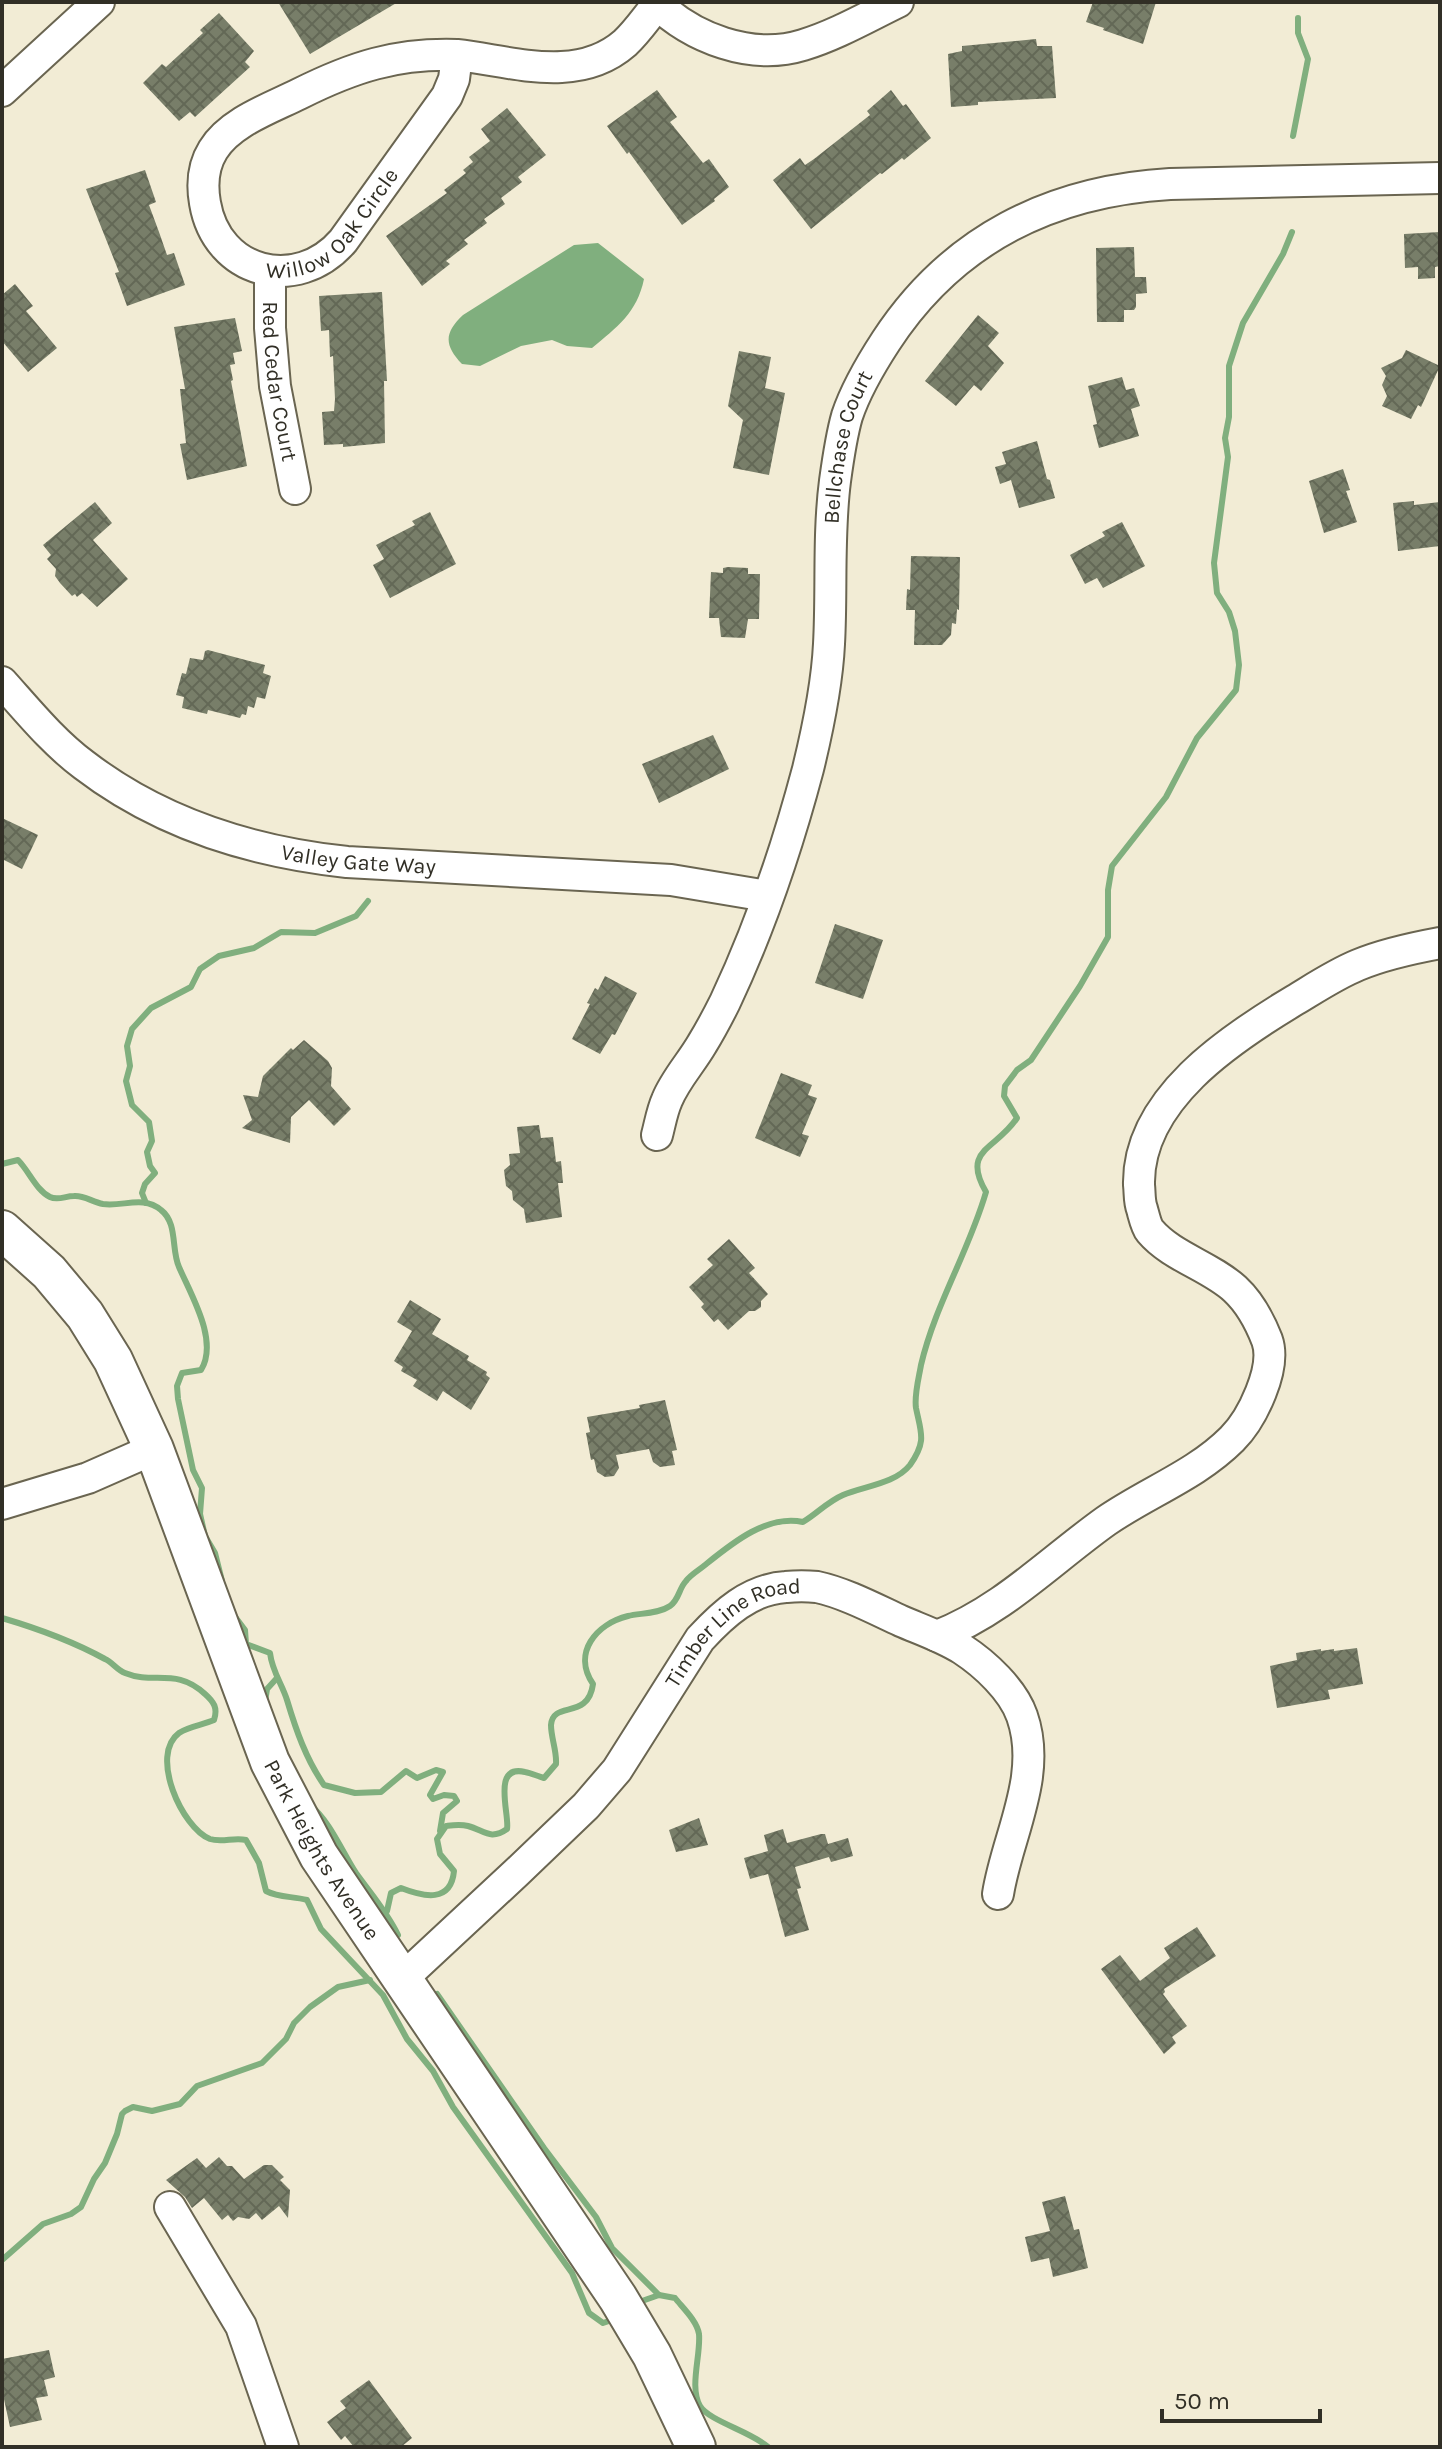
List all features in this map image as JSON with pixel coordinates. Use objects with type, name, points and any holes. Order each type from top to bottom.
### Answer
[{"type":"main road","name":"Park Heights Avenue","points":[[2,1230],[49,1272],[85,1315],[113,1360],[154,1449],[270,1762],[319,1856],[618,2298],[652,2355],[696,2447]]},
{"type":"street","points":[[2,91],[99,2]]},
{"type":"street","points":[[656,3],[704,36],[730,45],[779,50],[802,46],[898,2]]},
{"type":"street","name":"Willow Oak Circle","points":[[457,55],[454,79],[447,96],[331,255],[317,263],[270,272],[244,262],[229,252],[210,224],[203,180],[213,150],[246,121],[340,74],[411,55],[457,55],[543,68],[572,67],[610,54],[626,42],[656,3]]},
{"type":"street","name":"Bellchase Court","points":[[657,1135],[667,1099],[724,1004],[748,950],[790,829],[822,708],[829,646],[834,485],[848,416],[877,356],[900,320],[926,289],[955,262],[986,240],[1021,220],[1099,192],[1170,184],[1440,178]]},
{"type":"street","name":"Red Cedar Court","points":[[270,272],[270,328],[275,386],[295,489]]},
{"type":"street","name":"Valley Gate Way","points":[[2,682],[45,730],[84,765],[154,809],[236,843],[295,856],[347,862],[671,880],[767,896]]},
{"type":"street","points":[[937,1636],[966,1625],[994,1608],[1108,1520],[1195,1469],[1234,1438],[1255,1406],[1268,1369],[1269,1343],[1256,1316],[1234,1289],[1149,1230],[1140,1204],[1139,1165],[1150,1129],[1169,1099],[1218,1052],[1250,1027],[1317,987],[1357,965],[1440,943]]},
{"type":"street","points":[[2,1504],[88,1478],[154,1449]]},
{"type":"street","name":"Timber Line Road","points":[[401,1980],[596,1794],[617,1770],[700,1639],[736,1605],[761,1592],[784,1586],[816,1587],[937,1636],[982,1664],[1006,1690],[1021,1714],[1028,1739],[1029,1766],[998,1894]]},
{"type":"street","points":[[170,2207],[241,2326],[283,2447]]},
{"type":"shaded area","points":[[598,243],[644,279],[631,310],[592,348],[567,346],[552,340],[521,346],[480,366],[462,364],[456,357],[449,345],[450,333],[463,315],[574,245]]},
{"type":"building","points":[[278,2],[398,2],[310,54]]},
{"type":"building","points":[[1093,2],[1156,2],[1143,44],[1086,22]]},
{"type":"building","points":[[219,13],[254,51],[245,62],[250,67],[195,117],[190,112],[179,121],[143,83],[162,64],[166,67],[203,33],[200,30]]},
{"type":"building","points":[[1036,39],[1037,46],[1052,46],[1056,98],[978,102],[978,105],[951,107],[948,54],[962,51],[962,46]]},
{"type":"building","points":[[657,90],[677,117],[670,122],[703,163],[709,159],[729,187],[682,225],[607,126]]},
{"type":"building","points":[[891,90],[903,106],[906,104],[931,138],[904,160],[902,158],[880,173],[811,229],[773,180],[800,158],[805,165],[814,159],[870,115],[867,111]]},
{"type":"building","points":[[507,108],[546,155],[518,177],[522,182],[501,198],[505,204],[484,219],[487,223],[464,240],[468,244],[446,261],[450,264],[422,286],[386,236],[447,193],[444,190],[466,173],[463,170],[473,162],[469,157],[490,141],[481,129]]},
{"type":"building","points":[[145,170],[156,202],[149,205],[167,255],[174,253],[185,285],[127,306],[115,273],[119,272],[86,189]]},
{"type":"building","points":[[1440,232],[1440,266],[1435,267],[1435,278],[1418,279],[1418,267],[1405,268],[1404,234]]},
{"type":"building","points":[[1134,247],[1135,277],[1146,277],[1147,293],[1136,294],[1136,307],[1134,310],[1124,310],[1124,322],[1097,322],[1096,248]]},
{"type":"building","points":[[15,284],[33,306],[26,311],[57,348],[28,372],[2,341],[2,295]]},
{"type":"building","points":[[382,292],[387,381],[384,381],[385,443],[343,447],[343,444],[324,445],[322,412],[334,411],[335,399],[329,330],[321,331],[319,296]]},
{"type":"building","points":[[978,315],[999,333],[988,346],[1004,363],[981,391],[974,385],[956,406],[925,381]]},
{"type":"building","points":[[235,318],[242,351],[233,353],[235,364],[230,365],[231,381],[247,466],[187,480],[180,444],[186,443],[180,389],[185,389],[174,327]]},
{"type":"building","points":[[1406,350],[1440,366],[1421,407],[1418,405],[1411,419],[1382,406],[1387,396],[1382,385],[1386,376],[1381,368],[1402,358]]},
{"type":"building","points":[[739,351],[771,357],[765,388],[785,393],[769,475],[733,468],[743,420],[728,406]]},
{"type":"building","points":[[1122,377],[1126,390],[1134,388],[1140,406],[1131,409],[1139,436],[1099,448],[1088,386]]},
{"type":"building","points":[[1037,441],[1055,498],[1019,508],[1011,480],[1000,484],[995,467],[1006,464],[1002,452]]},
{"type":"building","points":[[1343,469],[1350,490],[1346,491],[1357,522],[1324,533],[1309,481]]},
{"type":"building","points":[[1414,501],[1414,505],[1440,502],[1440,546],[1398,551],[1393,503]]},
{"type":"building","points":[[95,502],[112,523],[93,540],[128,579],[97,607],[82,593],[72,596],[60,583],[55,576],[56,569],[47,559],[51,555],[43,545]]},
{"type":"building","points":[[430,512],[456,564],[390,598],[373,565],[384,559],[376,545],[415,525],[412,521]]},
{"type":"building","points":[[1122,522],[1145,566],[1103,588],[1097,578],[1085,584],[1070,555],[1105,536],[1102,532]]},
{"type":"building","points":[[911,556],[960,557],[959,610],[956,624],[952,623],[951,635],[942,645],[914,645],[915,610],[906,610]]},
{"type":"building","points":[[723,568],[748,568],[748,574],[760,574],[759,619],[748,619],[745,638],[721,637],[719,618],[709,618],[711,572],[723,573]]},
{"type":"building","points":[[208,650],[265,665],[263,673],[271,676],[265,699],[257,697],[254,708],[248,706],[246,715],[242,714],[240,718],[208,710],[207,714],[182,708],[184,697],[176,695],[182,673],[186,674],[190,658],[203,660]]},
{"type":"building","points":[[713,735],[729,769],[659,803],[642,764]]},
{"type":"building","points":[[2,818],[38,835],[22,869],[2,859]]},
{"type":"building","points":[[835,924],[883,940],[863,999],[815,983]]},
{"type":"building","points":[[605,976],[637,993],[615,1035],[612,1034],[600,1054],[572,1039],[590,1004],[587,1003]]},
{"type":"building","points":[[304,1040],[328,1061],[332,1068],[331,1086],[351,1109],[334,1126],[309,1100],[291,1117],[290,1143],[242,1128],[252,1120],[243,1095],[258,1097],[263,1076],[291,1048],[293,1050]]},
{"type":"building","points":[[781,1073],[812,1085],[808,1095],[817,1098],[802,1134],[809,1136],[800,1157],[755,1138]]},
{"type":"building","points":[[539,1125],[541,1138],[553,1137],[556,1162],[561,1161],[563,1183],[558,1183],[562,1217],[526,1223],[524,1209],[513,1200],[512,1191],[506,1186],[504,1170],[510,1165],[509,1154],[520,1153],[517,1127]]},
{"type":"building","points":[[729,1239],[755,1268],[749,1273],[768,1294],[761,1301],[761,1307],[749,1311],[728,1330],[718,1319],[714,1322],[689,1287],[713,1265],[707,1259]]},
{"type":"building","points":[[410,1300],[441,1319],[432,1334],[469,1356],[467,1360],[487,1372],[490,1378],[471,1410],[443,1391],[437,1401],[413,1386],[417,1380],[401,1371],[403,1367],[394,1361],[412,1331],[397,1322]]},
{"type":"building","points":[[665,1400],[677,1450],[672,1451],[675,1465],[660,1467],[653,1462],[649,1449],[616,1455],[619,1468],[614,1476],[605,1477],[597,1472],[594,1459],[591,1460],[586,1433],[590,1432],[587,1417],[640,1408],[639,1405]]},
{"type":"building","points":[[1357,1648],[1363,1684],[1328,1690],[1330,1699],[1277,1708],[1270,1666],[1297,1660],[1296,1653]]},
{"type":"building","points":[[699,1818],[708,1845],[676,1852],[669,1830]]},
{"type":"building","points":[[783,1829],[787,1843],[821,1834],[825,1834],[828,1844],[848,1838],[853,1856],[831,1862],[829,1857],[795,1867],[801,1888],[797,1889],[809,1930],[785,1937],[768,1874],[750,1879],[744,1858],[768,1851],[764,1835]]},
{"type":"building","points":[[1197,1927],[1216,1956],[1164,1989],[1163,1994],[1187,2026],[1172,2037],[1176,2043],[1164,2054],[1101,1969],[1120,1955],[1140,1981],[1170,1958],[1164,1948]]},
{"type":"building","points":[[219,2157],[244,2179],[264,2165],[272,2165],[284,2177],[280,2180],[290,2190],[288,2218],[279,2206],[262,2220],[256,2213],[249,2219],[238,2217],[233,2221],[228,2215],[222,2220],[204,2198],[192,2208],[166,2180],[197,2158],[206,2168]]},
{"type":"building","points":[[1065,2196],[1074,2230],[1079,2229],[1088,2268],[1053,2277],[1049,2258],[1031,2262],[1025,2237],[1050,2231],[1042,2202]]},
{"type":"building","points":[[49,2350],[55,2377],[44,2380],[48,2396],[36,2398],[42,2420],[10,2427],[2,2390],[2,2359]]},
{"type":"building","points":[[369,2380],[412,2438],[401,2447],[354,2447],[345,2436],[341,2440],[327,2422],[346,2408],[340,2401]]},
{"type":"waterway","points":[[1293,136],[1308,59],[1298,33],[1298,18]]},
{"type":"waterway","points":[[387,1911],[391,1893],[401,1888],[427,1895],[442,1893],[448,1888],[454,1871],[440,1854],[437,1839],[446,1826],[465,1825],[491,1834],[507,1829],[504,1792],[508,1776],[525,1772],[544,1778],[556,1764],[551,1730],[553,1718],[558,1713],[578,1707],[590,1695],[593,1684],[587,1673],[586,1651],[597,1633],[616,1620],[670,1606],[690,1577],[750,1533],[776,1522],[803,1522],[843,1495],[896,1476],[915,1457],[921,1443],[916,1403],[921,1365],[986,1192],[979,1178],[979,1158],[1017,1118],[1004,1096],[1005,1086],[1017,1070],[1031,1060],[1108,937],[1108,890],[1112,866],[1166,797],[1197,738],[1236,690],[1239,665],[1235,631],[1229,612],[1217,593],[1214,563],[1228,457],[1225,438],[1229,417],[1229,366],[1243,323],[1283,254],[1292,232]]},
{"type":"waterway","points":[[146,1203],[142,1193],[155,1173],[147,1152],[152,1141],[149,1122],[132,1105],[126,1081],[130,1066],[127,1046],[132,1029],[151,1008],[191,987],[200,969],[219,956],[254,948],[281,932],[315,933],[356,916],[368,901]]},
{"type":"waterway","points":[[2,1164],[18,1160],[41,1190],[53,1198],[78,1196],[110,1205],[147,1203],[161,1210],[170,1222],[177,1260],[205,1332],[206,1358],[201,1370],[182,1373],[177,1386],[193,1470],[202,1488],[200,1514],[205,1536],[215,1553],[222,1581]]},
{"type":"waterway","points":[[233,1614],[245,1630],[246,1644],[270,1653],[302,1744],[324,1785],[355,1793],[381,1792],[406,1771],[417,1778],[436,1770],[443,1772],[430,1795],[433,1799],[444,1795],[454,1796],[457,1801],[443,1813],[440,1831]]},
{"type":"waterway","points":[[2,1618],[81,1647],[108,1660],[125,1673],[184,1681],[211,1700],[215,1709],[214,1720],[179,1733],[171,1743],[167,1757],[173,1790],[189,1821],[210,1839],[246,1840],[259,1863],[266,1891],[307,1900],[321,1929],[383,1995],[407,2039],[433,2071],[453,2107],[572,2273],[589,2313],[603,2323],[612,2320]]},
{"type":"waterway","points":[[265,1702],[267,1689],[277,1678]]},
{"type":"waterway","points":[[311,1806],[330,1828],[398,1935]]},
{"type":"waterway","points":[[2,2260],[43,2224],[81,2207],[105,2163],[125,2111],[133,2107],[152,2111],[180,2104],[197,2086],[262,2063],[286,2039],[294,2023],[310,2007],[338,1987],[370,1980]]},
{"type":"waterway","points":[[437,1994],[596,2217],[612,2248],[659,2295]]},
{"type":"waterway","points":[[642,2301],[659,2295],[675,2298],[698,2329],[695,2390],[700,2406],[712,2417],[768,2447]]}]
